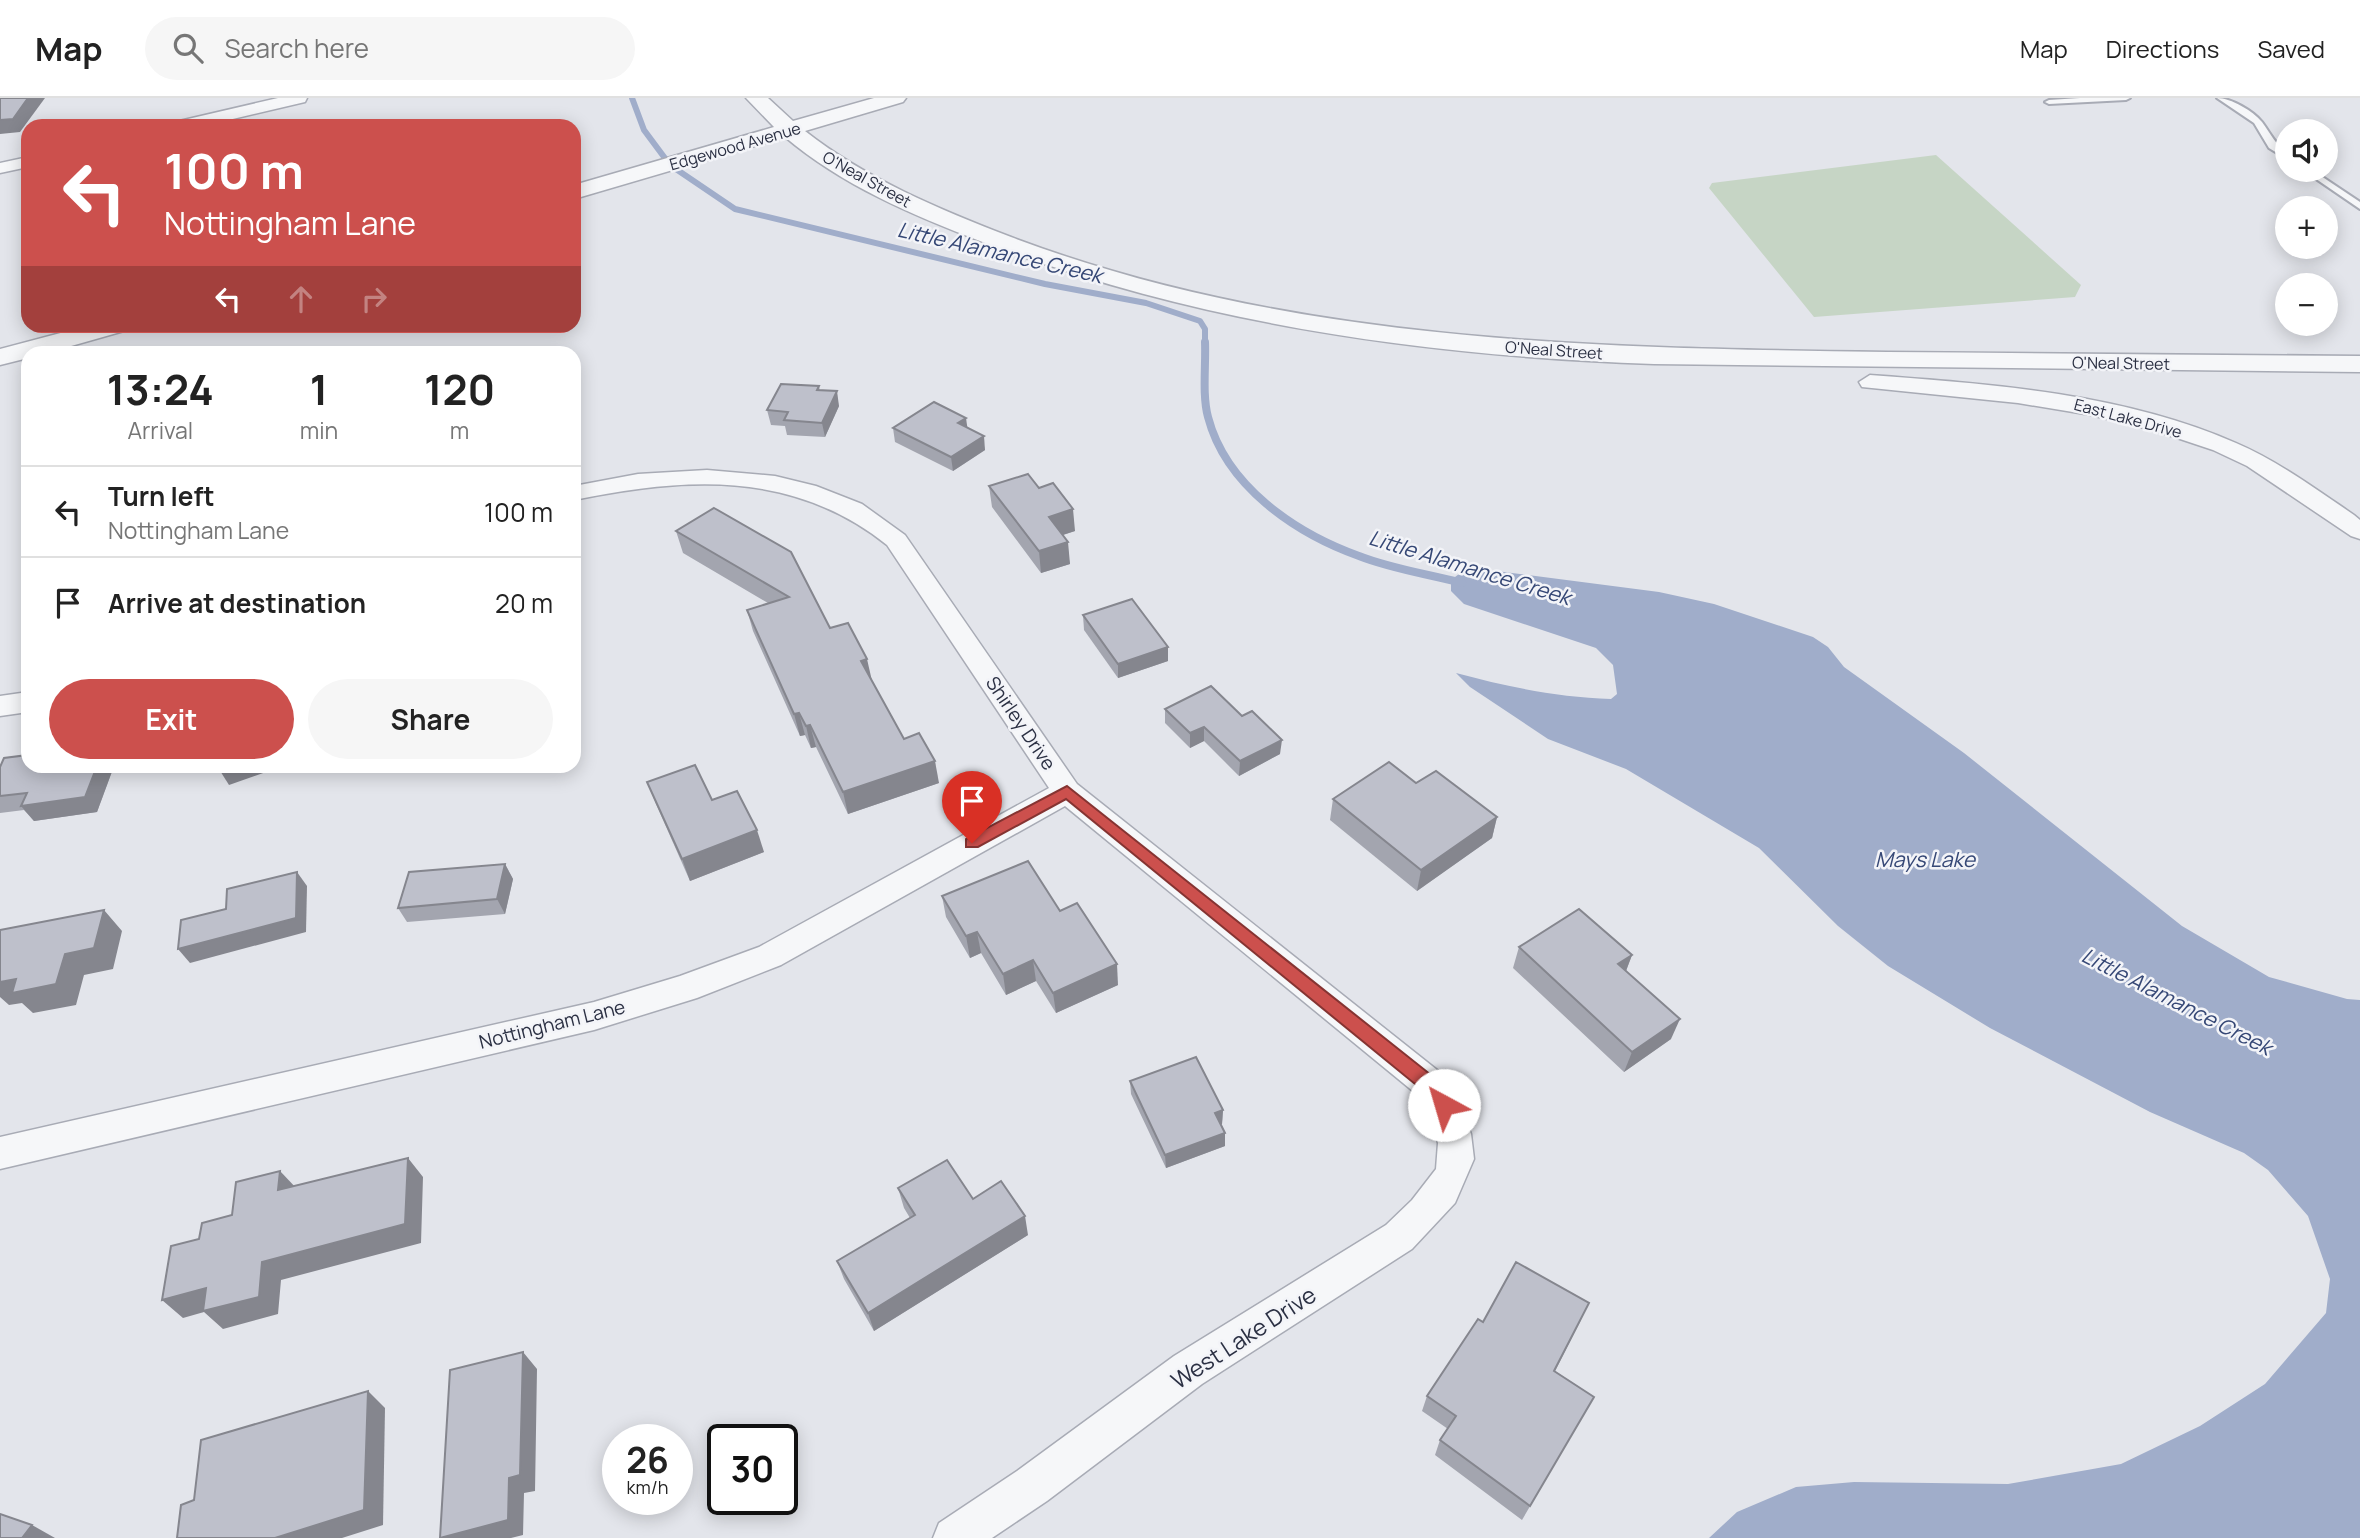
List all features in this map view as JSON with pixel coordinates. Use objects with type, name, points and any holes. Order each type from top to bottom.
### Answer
[{"type":"street","points":[[210,119],[299,98]]},
{"type":"street","name":"O'Neal Street","points":[[756,98],[789,130],[866,181],[910,204],[1046,258],[1203,301],[1365,331],[1462,343],[1625,355],[2360,364]]},
{"type":"street","name":"Edgewood Avenue","points":[[581,190],[789,130],[808,114],[896,98]]},
{"type":"street","name":"O'Neal Street","points":[[808,114],[836,138],[898,175],[959,203],[1129,258],[1189,273]]},
{"type":"street","points":[[0,168],[21,164]]},
{"type":"street","name":"O'Neal Street","points":[[1344,304],[1597,331],[2360,342]]},
{"type":"street","points":[[41,346],[89,333]]},
{"type":"street","points":[[0,357],[21,351]]},
{"type":"street","name":"East Lake Drive","points":[[1870,382],[1986,390],[2059,400],[2109,410],[2195,435],[2238,452],[2306,492],[2360,531]]},
{"type":"street","name":"Shirley Drive","points":[[581,492],[629,482],[705,476],[748,479],[836,501],[868,517],[896,540],[1067,792],[1439,1091]]},
{"type":"street","points":[[0,706],[21,703]]},
{"type":"street","name":"Nottingham Lane","points":[[0,1153],[594,1016],[685,988],[770,956],[1067,792]]},
{"type":"street","name":"West Lake Drive","points":[[954,1538],[1032,1486],[1188,1370],[1399,1237],[1425,1213],[1456,1160],[1450,1119],[1439,1091]]},
{"type":"lane","points":[[2049,103],[2126,98]]},
{"type":"lane","points":[[2221,98],[2258,121],[2275,148]]},
{"type":"lane","points":[[2325,182],[2360,206]]},
{"type":"green space","points":[[1936,155],[2081,285],[2075,297],[1814,317],[1709,188],[1712,183]]},
{"type":"water","name":"Mays Lake","points":[[1496,571],[1659,592],[1714,604],[1813,637],[1828,647],[1844,667],[1964,753],[2182,926],[2269,977],[2347,999],[2360,1000],[2360,1538],[1709,1538],[1737,1512],[1796,1487],[1854,1482],[2008,1484],[2121,1464],[2200,1426],[2265,1384],[2326,1313],[2330,1279],[2308,1216],[2268,1170],[2244,1153],[2150,1112],[1990,1028],[1888,966],[1838,926],[1759,848],[1626,769],[1548,739],[1470,687],[1456,673],[1552,694],[1611,699],[1617,694],[1613,665],[1596,648],[1464,604],[1451,591],[1451,580],[1459,574]]},
{"type":"building","points":[[0,98],[28,98],[13,119],[0,120]]},
{"type":"building","points":[[781,384],[819,386],[817,390],[837,391],[822,423],[784,420],[788,412],[767,410]]},
{"type":"building","points":[[934,402],[966,418],[958,423],[984,436],[951,457],[893,428]]},
{"type":"building","points":[[1028,474],[1039,488],[1053,483],[1073,509],[1049,517],[1068,542],[1039,551],[989,486]]},
{"type":"building","points":[[714,508],[791,552],[830,628],[848,623],[867,659],[861,661],[904,739],[919,733],[935,761],[843,792],[810,725],[806,726],[799,713],[794,714],[747,610],[789,597],[676,531]]},
{"type":"building","points":[[1132,599],[1168,647],[1118,664],[1083,615]]},
{"type":"building","points":[[1211,686],[1242,716],[1252,711],[1282,740],[1240,761],[1204,727],[1190,733],[1165,709]]},
{"type":"building","points":[[21,756],[21,773],[94,773],[85,797],[21,806],[27,793],[0,796],[0,767],[4,758]]},
{"type":"building","points":[[1389,762],[1416,783],[1436,771],[1497,817],[1421,870],[1333,799]]},
{"type":"building","points":[[695,765],[712,800],[737,791],[757,830],[682,859],[647,782]]},
{"type":"building","points":[[1028,861],[1060,911],[1077,903],[1117,964],[1053,993],[1033,960],[1003,974],[977,932],[966,936],[942,896]]},
{"type":"building","points":[[505,864],[497,899],[398,908],[409,872]]},
{"type":"building","points":[[297,872],[296,918],[178,949],[181,920],[226,909],[227,889]]},
{"type":"building","points":[[1579,909],[1632,955],[1618,964],[1680,1019],[1632,1052],[1519,947]]},
{"type":"building","points":[[104,910],[94,948],[65,954],[56,984],[12,993],[16,979],[0,982],[0,930]]},
{"type":"building","points":[[1196,1057],[1223,1110],[1215,1113],[1225,1133],[1165,1155],[1130,1081]]},
{"type":"building","points":[[408,1158],[405,1224],[262,1262],[259,1297],[203,1311],[206,1288],[162,1300],[171,1246],[199,1239],[202,1223],[232,1215],[236,1182],[280,1171],[278,1190]]},
{"type":"building","points":[[947,1160],[973,1199],[1001,1181],[1025,1216],[868,1313],[837,1261],[915,1215],[898,1188]]},
{"type":"building","points":[[1516,1262],[1589,1303],[1554,1371],[1594,1397],[1530,1506],[1440,1440],[1456,1416],[1427,1396],[1478,1319],[1483,1322]]},
{"type":"building","points":[[523,1352],[520,1475],[509,1478],[508,1520],[440,1538],[450,1370]]},
{"type":"building","points":[[368,1391],[364,1510],[275,1538],[177,1538],[181,1505],[194,1500],[201,1440]]},
{"type":"building","points":[[0,1514],[32,1525],[22,1538],[0,1538]]},
{"type":"waterway","name":"Little Alamance Creek","points":[[632,98],[644,130],[670,165],[735,209],[1045,284],[1146,303],[1200,321],[1205,329],[1208,417],[1217,442],[1230,465],[1247,485],[1266,504],[1288,520],[1335,546],[1384,564],[1462,583]]},
{"type":"route","points":[[972,843],[1067,792],[1439,1091],[1444,1105]]}]
